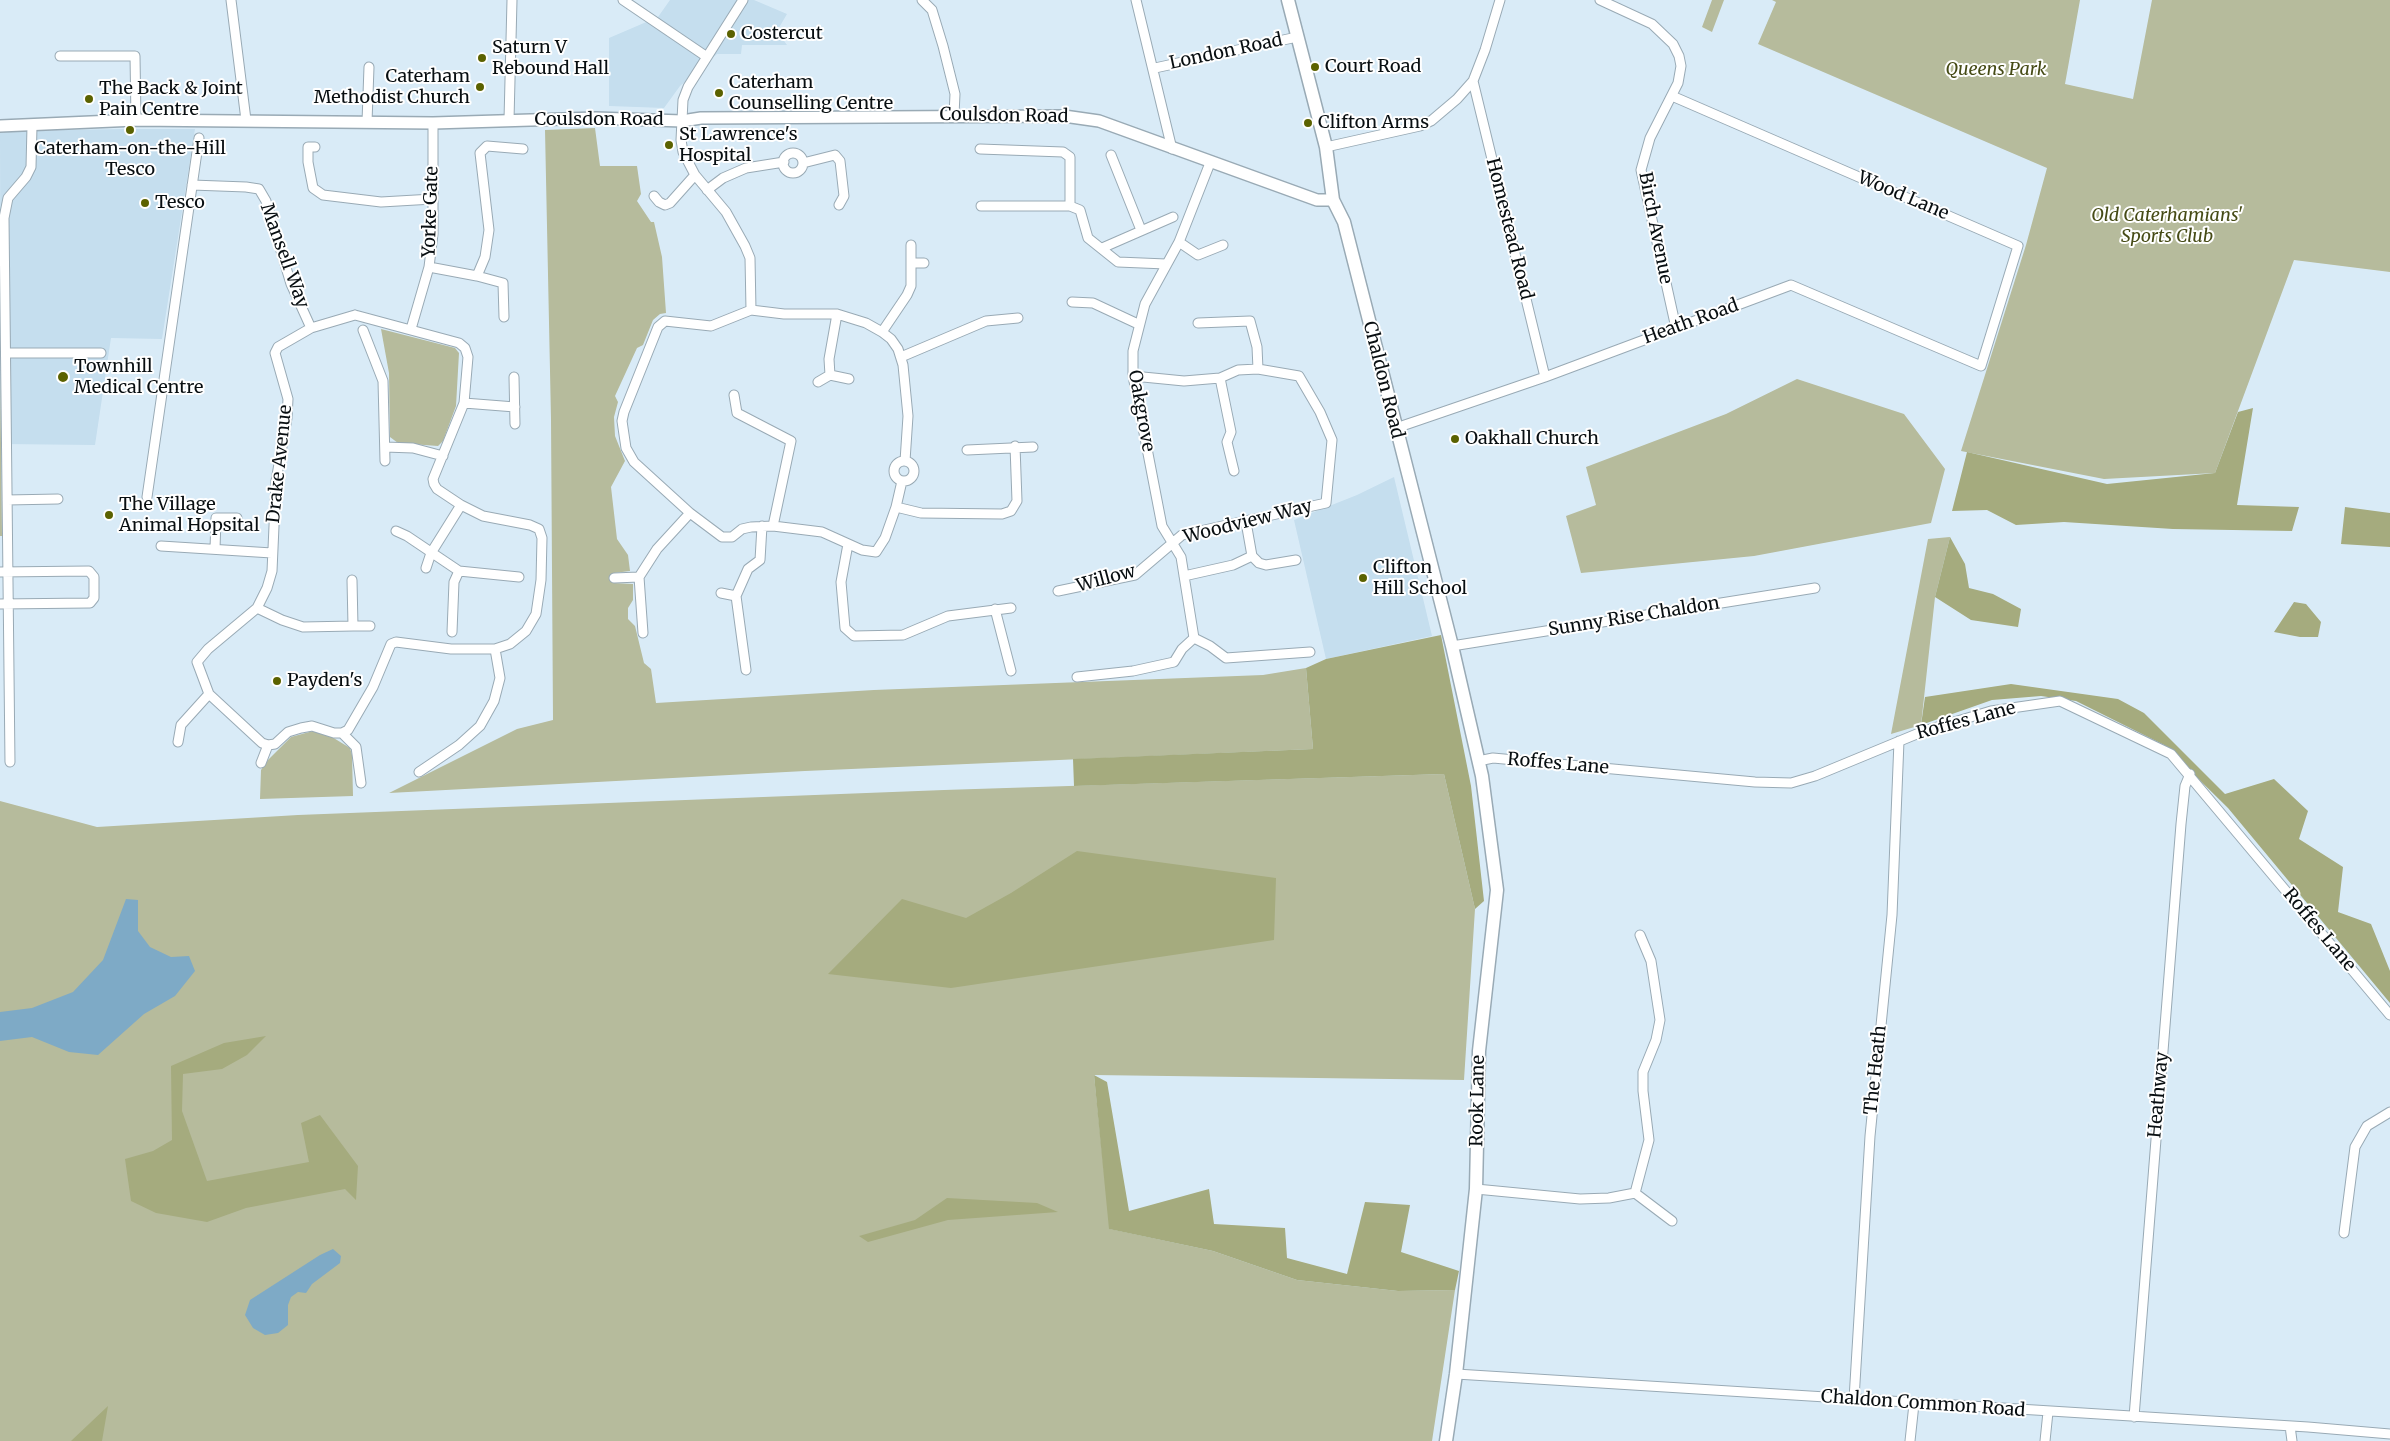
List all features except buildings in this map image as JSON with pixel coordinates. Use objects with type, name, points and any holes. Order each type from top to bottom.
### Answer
[{"type":"main road","name":"Chaldon Road","points":[[1288,0],[1326,147],[1333,200],[1344,222],[1452,646],[1478,761]]},
{"type":"main road","name":"Rook Lane","points":[[1446,1441],[1456,1374],[1476,1189],[1478,1051],[1497,890],[1478,761]]},
{"type":"street","points":[[232,0],[246,120]]},
{"type":"street","points":[[509,120],[512,0]]},
{"type":"street","points":[[623,0],[707,57]]},
{"type":"street","points":[[743,0],[688,87],[683,100],[682,121],[683,152],[695,175],[726,212],[740,233],[750,258],[752,310]]},
{"type":"street","points":[[922,0],[932,10],[943,46],[955,94],[954,115]]},
{"type":"street","points":[[1136,0],[1172,148]]},
{"type":"street","points":[[1326,147],[1420,126],[1430,121],[1457,99],[1473,81],[1485,50],[1500,0]]},
{"type":"street","name":"Birch Avenue","points":[[1600,0],[1652,24],[1674,44],[1681,66],[1678,83],[1650,138],[1641,170],[1676,328]]},
{"type":"street","name":"London Road","points":[[1154,68],[1297,37]]},
{"type":"street","points":[[60,56],[135,56],[136,120]]},
{"type":"street","points":[[367,122],[369,67]]},
{"type":"street","name":"Homestead Road","points":[[1473,81],[1545,377]]},
{"type":"street","name":"Wood Lane","points":[[1672,96],[2018,246],[1981,366]]},
{"type":"street","name":"Coulsdon Road","points":[[0,126],[136,120],[433,123],[596,118],[682,121],[702,118],[954,115],[1083,118],[1099,121],[1210,163],[1317,200],[1333,200]]},
{"type":"street","name":"Yorke Gate","points":[[411,329],[429,266],[434,234],[433,123]]},
{"type":"street","points":[[10,762],[4,664],[4,572],[7,500],[6,353],[2,281],[4,218],[8,198],[26,177],[31,167],[32,126]]},
{"type":"street","points":[[147,497],[199,138]]},
{"type":"street","points":[[477,276],[485,257],[489,230],[480,153],[482,148],[487,146],[523,149]]},
{"type":"street","points":[[315,147],[308,147],[308,162],[313,188],[323,195],[381,202],[433,199]]},
{"type":"street","points":[[980,149],[1063,152],[1070,157],[1070,206]]},
{"type":"street","points":[[793,153],[799,155],[803,163],[801,169],[794,173],[788,171],[784,162],[787,156],[793,153]]},
{"type":"street","points":[[803,163],[835,155],[840,161],[844,196],[839,205]]},
{"type":"street","points":[[1111,155],[1140,230]]},
{"type":"street","points":[[707,190],[724,178],[746,168],[784,162]]},
{"type":"street","name":"Oakgrove","points":[[1194,638],[1181,557],[1162,526],[1133,376],[1133,351],[1138,324],[1145,304],[1179,242],[1210,163]]},
{"type":"street","points":[[654,196],[665,205],[670,204],[695,175]]},
{"type":"street","name":"Mansell Way","points":[[192,185],[258,189],[266,201],[291,284],[311,328]]},
{"type":"street","points":[[981,206],[1070,206],[1080,210],[1088,238],[1118,262],[1166,264]]},
{"type":"street","points":[[1102,248],[1173,217]]},
{"type":"street","points":[[1179,242],[1198,255],[1223,245]]},
{"type":"street","points":[[882,332],[911,286],[911,245]]},
{"type":"street","points":[[912,263],[924,263]]},
{"type":"street","points":[[429,266],[503,283],[504,317]]},
{"type":"street","name":"Heath Road","points":[[1396,428],[1545,377],[1791,285],[1981,366]]},
{"type":"street","points":[[1072,302],[1093,303],[1138,324]]},
{"type":"street","points":[[902,481],[896,507],[885,538],[876,552],[870,552],[848,544],[822,532],[772,526],[742,528],[732,537],[722,537],[690,513],[634,462],[624,442],[624,412],[658,327],[665,321],[711,326],[752,310],[784,314],[837,314],[866,323],[882,332],[891,339],[901,357],[908,416],[905,462]]},
{"type":"street","points":[[830,375],[829,360],[837,314]]},
{"type":"street","name":"Drake Avenue","points":[[209,694],[198,662],[208,649],[257,608],[267,588],[272,571],[276,481],[287,418],[288,399],[275,353],[278,347],[311,328],[355,315],[459,342],[466,348],[468,358],[464,403]]},
{"type":"street","points":[[901,357],[986,320],[1018,318]]},
{"type":"street","points":[[1198,323],[1250,321],[1257,347],[1258,369]]},
{"type":"street","points":[[363,330],[383,381],[385,461]]},
{"type":"street","points":[[6,353],[101,353]]},
{"type":"street","name":"Woodview Way","points":[[1133,376],[1184,381],[1220,378],[1238,370],[1258,369],[1299,376],[1311,395],[1332,440],[1326,503],[1182,535],[1173,542]]},
{"type":"street","points":[[818,382],[830,375],[849,379]]},
{"type":"street","points":[[514,377],[515,424]]},
{"type":"street","points":[[1220,378],[1231,432],[1227,442],[1234,471]]},
{"type":"street","points":[[734,395],[737,412],[791,441],[772,526]]},
{"type":"street","points":[[342,733],[348,730],[373,687],[391,644],[396,642],[451,649],[495,649],[510,644],[526,631],[536,614],[541,580],[542,538],[539,529],[530,525],[483,516],[460,505],[437,489],[434,484],[464,403],[514,407]]},
{"type":"street","points":[[967,450],[1016,446],[1033,447]]},
{"type":"street","points":[[896,507],[921,513],[1002,514],[1011,511],[1017,501],[1016,446]]},
{"type":"street","points":[[386,447],[413,448],[443,456]]},
{"type":"street","points":[[905,462],[911,464],[914,472],[909,480],[902,481],[896,477],[895,471],[897,465],[905,462]]},
{"type":"street","points":[[7,500],[58,499]]},
{"type":"street","points":[[426,568],[431,552],[460,505]]},
{"type":"street","points":[[643,633],[639,578],[657,550],[690,513]]},
{"type":"street","points":[[215,549],[216,518],[237,518]]},
{"type":"street","points":[[1246,522],[1252,556],[1259,564],[1266,565],[1296,560]]},
{"type":"street","points":[[746,670],[736,596],[748,569],[760,560],[762,526]]},
{"type":"street","points":[[396,531],[407,536],[459,571],[519,577]]},
{"type":"street","name":"Willow","points":[[1058,591],[1135,575],[1173,542]]},
{"type":"street","points":[[848,544],[841,582],[845,628],[854,636],[903,635],[948,616],[1011,608]]},
{"type":"street","points":[[161,546],[272,553]]},
{"type":"street","points":[[1184,576],[1233,565],[1252,556]]},
{"type":"street","points":[[4,572],[89,571],[94,577],[94,598],[90,603],[4,604]]},
{"type":"street","points":[[452,632],[454,582],[459,571]]},
{"type":"street","points":[[614,578],[639,578]]},
{"type":"street","points":[[352,580],[353,626]]},
{"type":"street","name":"Sunny Rise Chaldon","points":[[1452,646],[1815,588]]},
{"type":"street","points":[[721,593],[736,596]]},
{"type":"street","points":[[257,608],[282,620],[303,627],[370,626]]},
{"type":"street","points":[[995,609],[1011,671]]},
{"type":"street","points":[[1077,677],[1133,671],[1174,662],[1182,649],[1194,638],[1210,646],[1226,658],[1310,652]]},
{"type":"street","points":[[419,772],[460,746],[480,726],[494,701],[500,678],[495,649]]},
{"type":"street","points":[[178,742],[181,725],[209,694],[262,743],[268,745],[275,744],[288,732],[312,726],[342,733],[356,747],[361,783]]},
{"type":"street","name":"Roffes Lane","points":[[1478,761],[1493,758],[1755,782],[1791,783],[1815,776],[1924,731],[1991,711],[2060,701],[2171,754],[2190,774],[2390,1015]]},
{"type":"street","name":"The Heath","points":[[1854,1399],[1870,1136],[1892,915],[1899,741]]},
{"type":"street","points":[[261,763],[268,745]]},
{"type":"street","name":"Heathway","points":[[2134,1417],[2181,824],[2185,786],[2190,774]]},
{"type":"street","points":[[1635,1193],[1648,1150],[1643,1072],[1656,1040],[1660,1020],[1656,982],[1651,961],[1640,935]]},
{"type":"street","points":[[2344,1233],[2355,1147],[2367,1126],[2390,1112]]},
{"type":"street","points":[[1476,1189],[1580,1199],[1609,1198],[1635,1193],[1672,1220]]},
{"type":"street","name":"Chaldon Common Road","points":[[1456,1374],[2290,1426],[2390,1434]]},
{"type":"street","points":[[1910,1441],[1914,1404]]},
{"type":"street","points":[[2045,1441],[2048,1412]]},
{"type":"street","points":[[2290,1426],[2292,1441]]},
{"type":"shaded area","points":[[670,0],[754,0],[787,14],[777,31],[787,45],[742,45],[741,54],[717,54],[680,86],[664,108],[609,106],[609,38],[658,17]]},
{"type":"shaded area","points":[[195,129],[162,339],[111,338],[95,445],[1,444],[0,131]]},
{"type":"shaded area","name":"Clifton Hill School","points":[[1394,477],[1432,636],[1326,659],[1294,520],[1357,495]]},
{"type":"green space","points":[[1712,0],[1724,0],[1712,32],[1702,27]]},
{"type":"green space","name":"Old Caterhamians' Sports Club","points":[[1772,0],[2080,0],[2065,84],[2133,99],[2152,0],[2390,0],[2390,272],[2294,260],[2215,473],[2104,479],[1961,451],[2026,245],[2047,168],[1758,44],[1776,2]]},
{"type":"green space","points":[[595,128],[600,166],[637,166],[641,194],[637,201],[651,222],[654,222],[662,257],[666,313],[660,314],[653,320],[643,345],[637,348],[615,396],[618,402],[614,417],[615,436],[625,461],[611,487],[617,539],[628,555],[630,571],[614,573],[614,583],[633,584],[633,600],[628,608],[628,619],[635,626],[644,663],[651,669],[656,703],[874,690],[1263,675],[1306,668],[1313,749],[805,771],[389,793],[517,729],[553,720],[551,419],[545,130]]},
{"type":"green space","points":[[381,329],[455,348],[459,353],[456,406],[443,441],[438,446],[398,443],[390,437],[389,373]]},
{"type":"green space","points":[[0,364],[1,444],[2,536],[0,536]]},
{"type":"green space","points":[[1797,379],[1904,414],[1945,469],[1931,523],[1754,556],[1581,573],[1566,516],[1596,505],[1586,467],[1726,414]]},
{"type":"green space","points":[[2253,408],[2237,505],[2299,507],[2292,531],[2173,529],[2064,522],[2016,525],[1987,510],[1952,511],[1967,452],[2107,484],[2215,473],[2238,412]]},
{"type":"green space","points":[[2345,507],[2390,513],[2390,547],[2341,544]]},
{"type":"green space","points":[[1950,537],[1935,597],[1921,725],[1891,734],[1928,539]]},
{"type":"green space","points":[[1950,537],[1965,564],[1969,588],[1993,594],[2021,609],[2018,627],[1971,620],[1935,597]]},
{"type":"green space","points":[[2294,602],[2306,604],[2321,622],[2318,637],[2300,637],[2274,632]]},
{"type":"green space","points":[[1441,635],[1471,786],[1484,901],[1475,909],[1444,774],[1074,786],[1073,759],[1313,749],[1306,668],[1326,659]]},
{"type":"green space","points":[[2011,684],[2118,699],[2144,713],[2225,794],[2274,779],[2308,811],[2299,839],[2343,867],[2338,912],[2371,924],[2390,971],[2390,1003],[2228,808],[2164,745],[2076,701],[2041,696],[1992,700],[1921,725],[1925,697]]},
{"type":"green space","points":[[313,731],[332,737],[350,748],[352,755],[353,796],[260,799],[261,770],[268,760],[291,737]]},
{"type":"green space","points":[[1444,774],[1475,909],[1464,1080],[1094,1075],[1110,1229],[1213,1251],[1297,1280],[1398,1291],[1455,1290],[1432,1441],[0,1441],[0,801],[97,827],[298,815],[944,790]]},
{"type":"green space","points":[[1077,851],[1276,878],[1274,940],[951,988],[828,974],[902,899],[966,918],[1011,893]]},
{"type":"green space","points":[[266,1036],[247,1055],[222,1069],[183,1074],[182,1111],[207,1181],[309,1162],[301,1123],[320,1115],[358,1166],[356,1200],[345,1189],[246,1208],[207,1222],[156,1213],[131,1201],[125,1159],[153,1151],[172,1140],[171,1066],[224,1043]]},
{"type":"green space","points":[[1094,1075],[1107,1082],[1129,1211],[1209,1189],[1214,1224],[1285,1228],[1287,1258],[1347,1274],[1365,1202],[1410,1205],[1401,1252],[1459,1271],[1455,1290],[1398,1291],[1297,1280],[1213,1251],[1109,1229]]},
{"type":"green space","points":[[947,1198],[1037,1203],[1058,1212],[948,1220],[868,1242],[859,1236],[915,1220]]},
{"type":"green space","points":[[108,1406],[102,1441],[71,1441]]},
{"type":"water","points":[[126,899],[138,900],[138,931],[150,947],[171,957],[189,956],[195,971],[175,996],[144,1014],[98,1055],[69,1052],[32,1037],[0,1041],[0,1012],[32,1008],[73,992],[103,960]]},
{"type":"water","points":[[333,1249],[341,1256],[340,1263],[312,1284],[306,1293],[298,1292],[291,1297],[288,1305],[288,1325],[278,1333],[265,1335],[253,1328],[245,1315],[250,1300],[320,1255]]},
{"type":"place","name":"Costercut","points":[[731,34]]},
{"type":"place","name":"Saturn V Rebound Hall","points":[[482,58]]},
{"type":"place","name":"Court Road","points":[[1315,67]]},
{"type":"place","name":"Caterham Methodist Church","points":[[480,87]]},
{"type":"place","name":"Caterham Counselling Centre","points":[[719,93]]},
{"type":"place","name":"The Back & Joint Pain Centre","points":[[89,99]]},
{"type":"place","name":"Clifton Arms","points":[[1308,123]]},
{"type":"place","name":"Caterham-on-the-Hill Tesco","points":[[130,130]]},
{"type":"place","name":"St Lawrence's Hospital","points":[[669,145]]},
{"type":"place","name":"Tesco","points":[[145,203]]},
{"type":"place","name":"Townhill Medical Centre","points":[[63,377]]},
{"type":"place","name":"Oakhall Church","points":[[1455,439]]},
{"type":"place","name":"The Village Animal Hopsital","points":[[109,515]]},
{"type":"place","name":"Clifton Hill School","points":[[1363,578]]},
{"type":"place","name":"Payden's","points":[[277,681]]},
{"type":"park label","name":"Queens Park","points":[[1996,70]]}]
